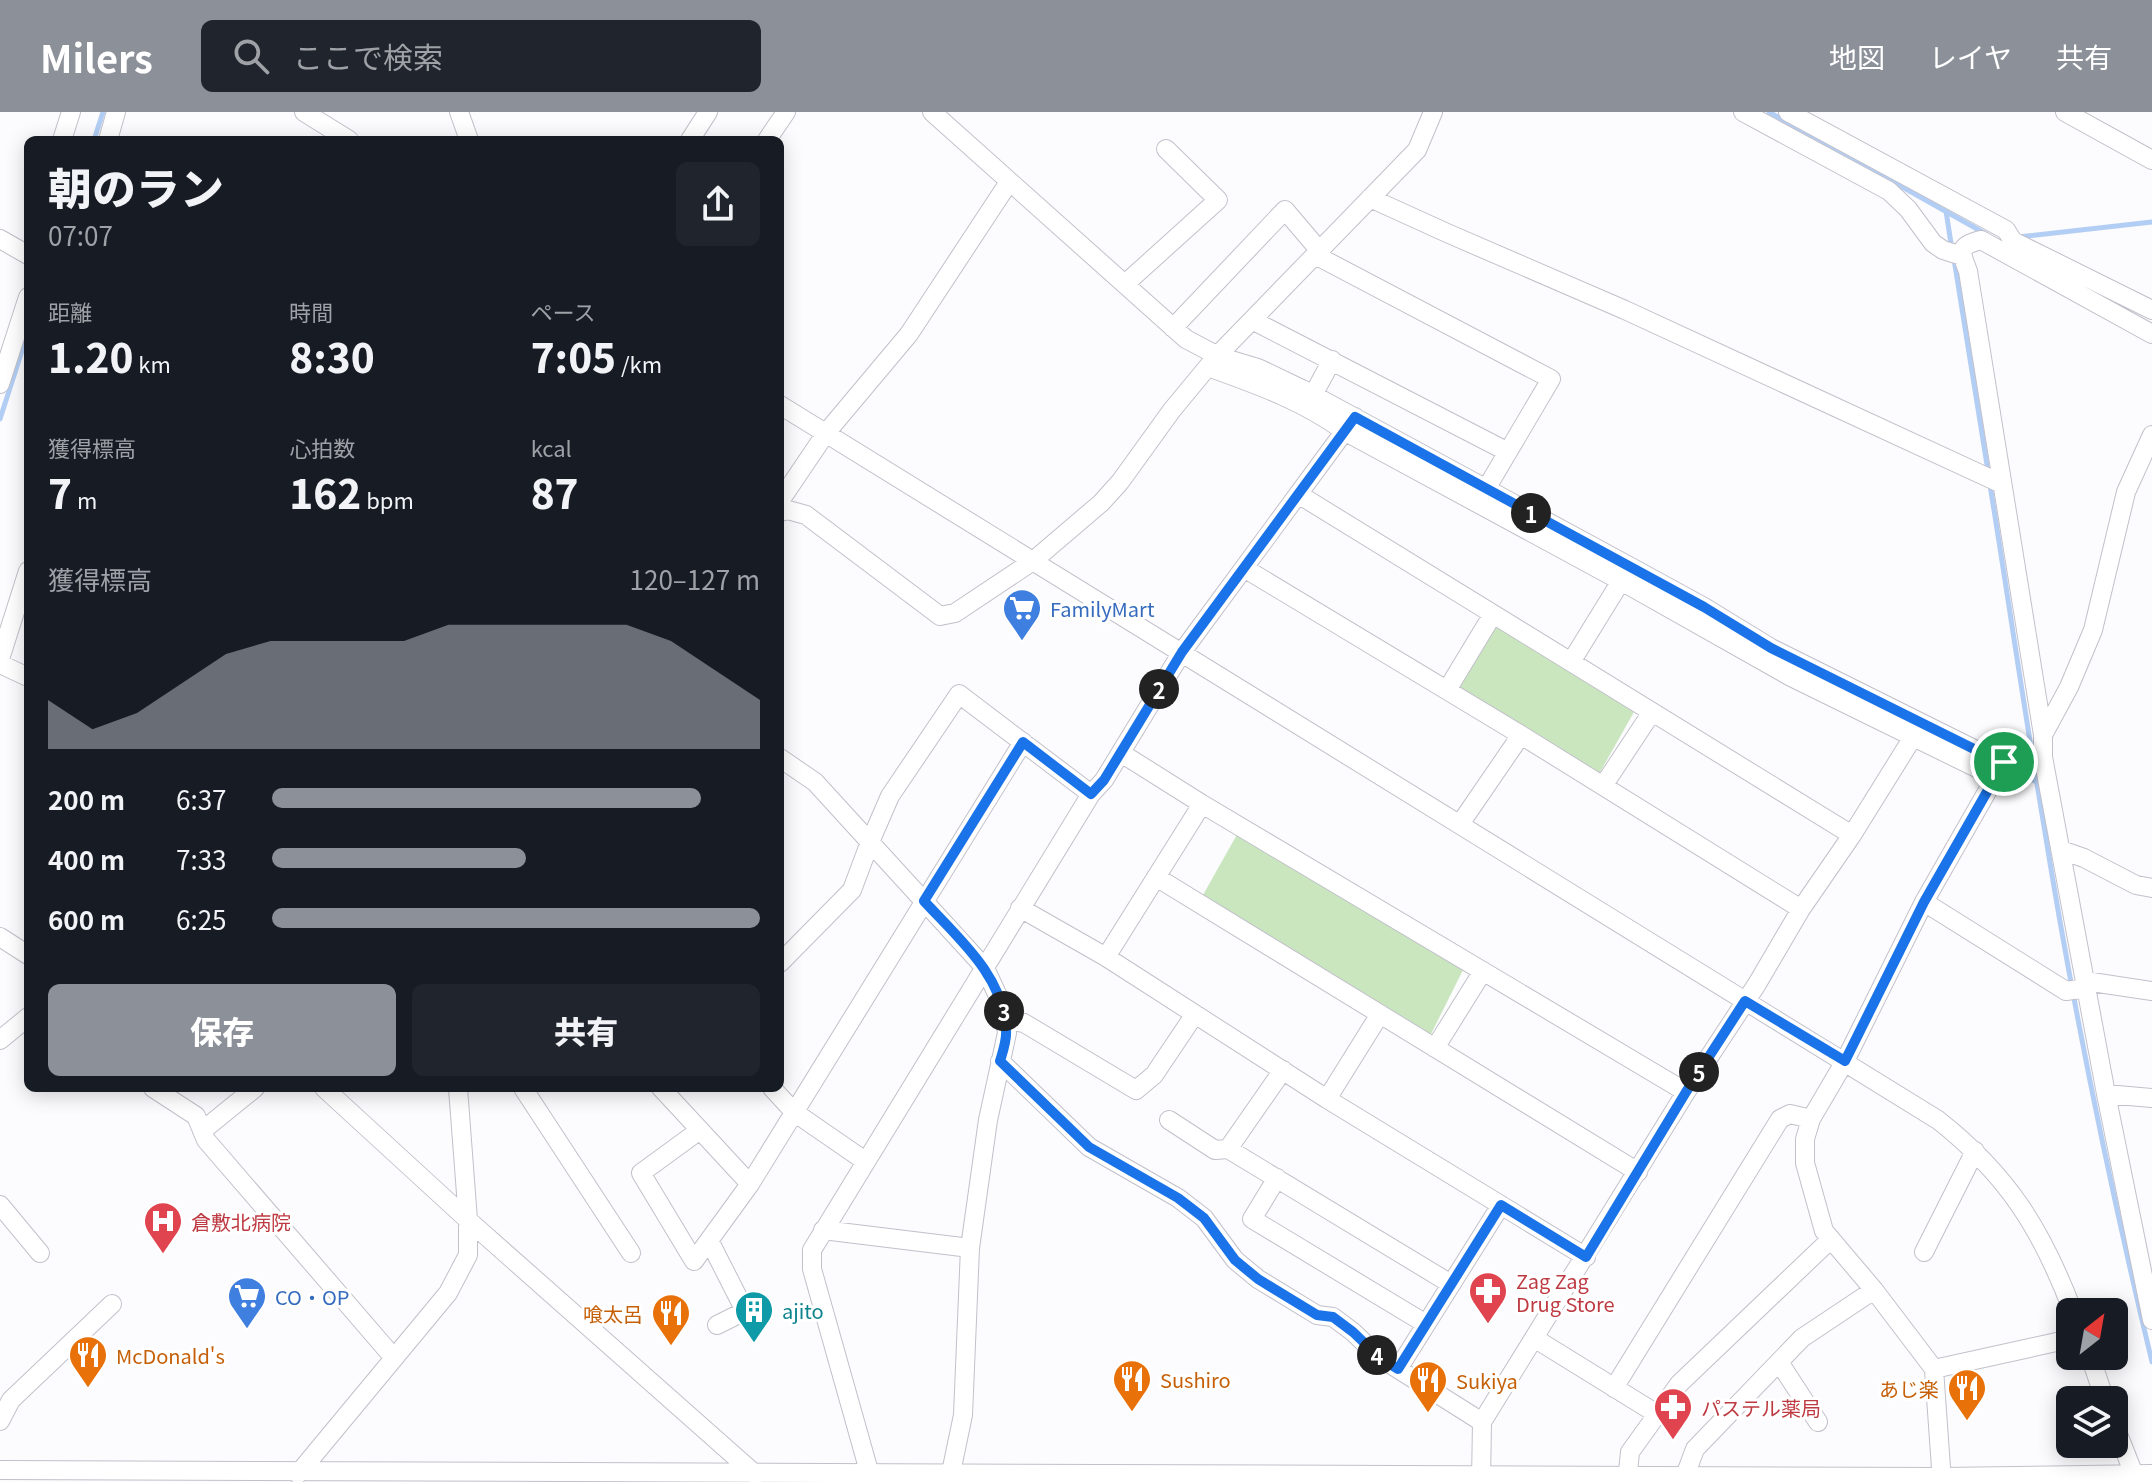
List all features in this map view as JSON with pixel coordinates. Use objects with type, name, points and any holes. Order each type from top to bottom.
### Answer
[{"type":"street","points":[[63,136],[71,112]]},
{"type":"street","points":[[109,136],[116,112]]},
{"type":"street","points":[[304,112],[343,136]]},
{"type":"street","points":[[459,112],[468,136]]},
{"type":"street","points":[[693,136],[708,112]]},
{"type":"street","points":[[770,136],[786,112]]},
{"type":"street","points":[[932,112],[1006,186],[1213,361],[1331,421],[1350,424],[1486,489],[1704,607],[1771,648],[1976,750],[2000,770]]},
{"type":"street","points":[[784,511],[806,515],[940,616],[955,613],[1033,561],[1101,503],[1213,361],[1417,150],[1433,112]]},
{"type":"street","points":[[1743,112],[1889,191],[1908,209],[1933,243],[1956,254],[1968,271],[1994,480],[2043,735]]},
{"type":"street","points":[[1788,112],[2152,334]]},
{"type":"street","points":[[2065,112],[2152,160]]},
{"type":"street","points":[[1125,284],[1218,200],[1166,149]]},
{"type":"street","points":[[784,495],[826,433],[909,334],[1006,186]]},
{"type":"street","points":[[1370,198],[1994,480]]},
{"type":"street","points":[[1173,328],[1285,210],[1317,253],[1551,379],[1486,489]]},
{"type":"street","points":[[1956,254],[1986,232],[2006,230],[2012,238],[2152,310]]},
{"type":"street","points":[[0,239],[24,253]]},
{"type":"street","points":[[0,384],[24,309]]},
{"type":"street","points":[[1252,320],[1508,452]]},
{"type":"street","points":[[1313,395],[1332,360]]},
{"type":"street","points":[[1213,361],[1258,368],[1313,395],[1350,424],[1621,581],[1791,677],[1913,737],[2000,770],[2037,758]]},
{"type":"street","points":[[784,407],[1938,1120],[1975,1151],[2007,1186],[2034,1225],[2068,1298]]},
{"type":"street","points":[[870,1477],[812,1269],[812,1250],[1020,908],[1091,794],[1104,780],[1182,652],[1350,424]]},
{"type":"street","points":[[2152,435],[2144,473],[2126,492],[2093,630],[2069,687],[2043,735],[2037,758],[2061,850],[2080,987],[2106,1094],[2152,1320]]},
{"type":"street","points":[[1298,494],[1852,835]]},
{"type":"street","points":[[1244,568],[1801,909]]},
{"type":"street","points":[[1571,662],[1621,581]]},
{"type":"street","points":[[24,584],[0,662],[24,675]]},
{"type":"street","points":[[1447,690],[1493,614]]},
{"type":"street","points":[[784,959],[852,890],[890,796],[959,694],[1091,794]]},
{"type":"street","points":[[1603,786],[1652,712]]},
{"type":"street","points":[[1460,824],[1521,735]]},
{"type":"street","points":[[1481,1478],[1482,1422],[1801,909],[1913,737]]},
{"type":"street","points":[[700,1130],[641,1173],[694,1261],[750,1184],[1023,742]]},
{"type":"street","points":[[1121,753],[1686,1092]]},
{"type":"street","points":[[784,761],[815,782],[985,968],[1003,1007],[1007,1033],[988,1120],[970,1248],[963,1415],[950,1477]]},
{"type":"street","points":[[1942,1479],[1934,1369],[1824,1231],[1805,1163],[1805,1139],[1811,1119],[1845,1061],[1924,902],[2000,770]]},
{"type":"street","points":[[1106,957],[1202,804]]},
{"type":"street","points":[[2061,850],[2084,858],[2136,885],[2152,888]]},
{"type":"street","points":[[1156,877],[1638,1172]]},
{"type":"street","points":[[1924,902],[2080,987],[2152,991]]},
{"type":"street","points":[[1020,908],[1106,957],[1327,1099],[1586,1257]]},
{"type":"street","points":[[0,937],[24,952]]},
{"type":"street","points":[[1435,1048],[1483,971]]},
{"type":"street","points":[[1005,1020],[1024,1023],[1136,1090],[1154,1075],[1195,1014]]},
{"type":"street","points":[[1327,1099],[1380,1014]]},
{"type":"street","points":[[0,1040],[24,1020]]},
{"type":"street","points":[[1000,1061],[1089,1147],[1178,1198],[1204,1218],[1235,1260],[1258,1279],[1317,1315],[1333,1317],[1379,1357],[1482,1422]]},
{"type":"street","points":[[1228,1149],[1283,1070]]},
{"type":"street","points":[[159,1092],[196,1116],[206,1140],[394,1358]]},
{"type":"street","points":[[202,1131],[250,1092]]},
{"type":"street","points":[[328,1092],[759,1478]]},
{"type":"street","points":[[296,1476],[448,1293],[468,1255],[458,1092]]},
{"type":"street","points":[[526,1092],[631,1253]]},
{"type":"street","points":[[665,1092],[750,1184]]},
{"type":"street","points":[[776,1092],[794,1112],[865,1161]]},
{"type":"street","points":[[2106,1094],[2152,1098]]},
{"type":"street","points":[[1614,1388],[1780,1119],[1790,1114],[1811,1119]]},
{"type":"street","points":[[1169,1120],[1215,1150],[1228,1149],[1451,1284]]},
{"type":"street","points":[[1924,1252],[1975,1151]]},
{"type":"street","points":[[1277,1178],[1252,1219],[1426,1324]]},
{"type":"street","points":[[0,1205],[40,1253]]},
{"type":"street","points":[[1398,1369],[1501,1205]]},
{"type":"street","points":[[823,1230],[970,1248]]},
{"type":"street","points":[[1627,1479],[1630,1452],[1679,1384],[1831,1239]]},
{"type":"street","points":[[709,1240],[745,1311],[717,1325]]},
{"type":"street","points":[[1685,1476],[1695,1449],[1802,1338],[1874,1290]]},
{"type":"street","points":[[0,1421],[11,1400],[112,1304]]},
{"type":"street","points":[[1534,1338],[1657,1414]]},
{"type":"street","points":[[1934,1369],[2056,1342]]},
{"type":"street","points":[[1779,1362],[1818,1422]]},
{"type":"street","points":[[0,1470],[296,1476],[759,1478],[2141,1477],[2128,1451]]},
{"type":"green space","points":[[1495,625],[1634,712],[1599,774],[1456,687]]},
{"type":"green space","points":[[1239,831],[1464,968],[1431,1034],[1203,895]]},
{"type":"waterway","points":[[95,136],[103,112]]},
{"type":"waterway","points":[[1769,112],[1986,234]]},
{"type":"waterway","points":[[1946,211],[1952,250]]},
{"type":"waterway","points":[[2018,237],[2152,222]]},
{"type":"waterway","points":[[1954,259],[1988,471]]},
{"type":"waterway","points":[[0,419],[24,344]]},
{"type":"waterway","points":[[1990,485],[2066,956],[2106,1160],[2152,1362]]},
{"type":"waterway","points":[[2005,771],[2038,782]]},
{"type":"place","name":"FamilyMart","points":[[1022,642]]},
{"type":"place","name":"倉敷北病院","points":[[163,1255]]},
{"type":"place","name":"Zag Zag Drug Store","points":[[1488,1325]]},
{"type":"place","name":"CO・OP","points":[[247,1330]]},
{"type":"place","name":"ajito","points":[[754,1344]]},
{"type":"place","name":"喰太呂","points":[[671,1347]]},
{"type":"place","name":"McDonald's","points":[[88,1389]]},
{"type":"place","name":"Sushiro","points":[[1132,1413]]},
{"type":"place","name":"Sukiya","points":[[1428,1414]]},
{"type":"place","name":"あじ楽","points":[[1967,1422]]},
{"type":"place","name":"パステル薬局","points":[[1673,1441]]},
{"type":"route","points":[[1355,417],[1704,607],[1771,648],[2004,762],[1924,902],[1845,1061],[1745,1001],[1586,1257],[1501,1205],[1398,1369],[1379,1357],[1333,1317],[1317,1315],[1258,1279],[1235,1260],[1204,1218],[1178,1198],[1089,1147],[1000,1061],[1007,1033],[1003,1007],[985,968],[924,901],[1023,742],[1091,794],[1104,780],[1182,652],[1355,417]]}]
